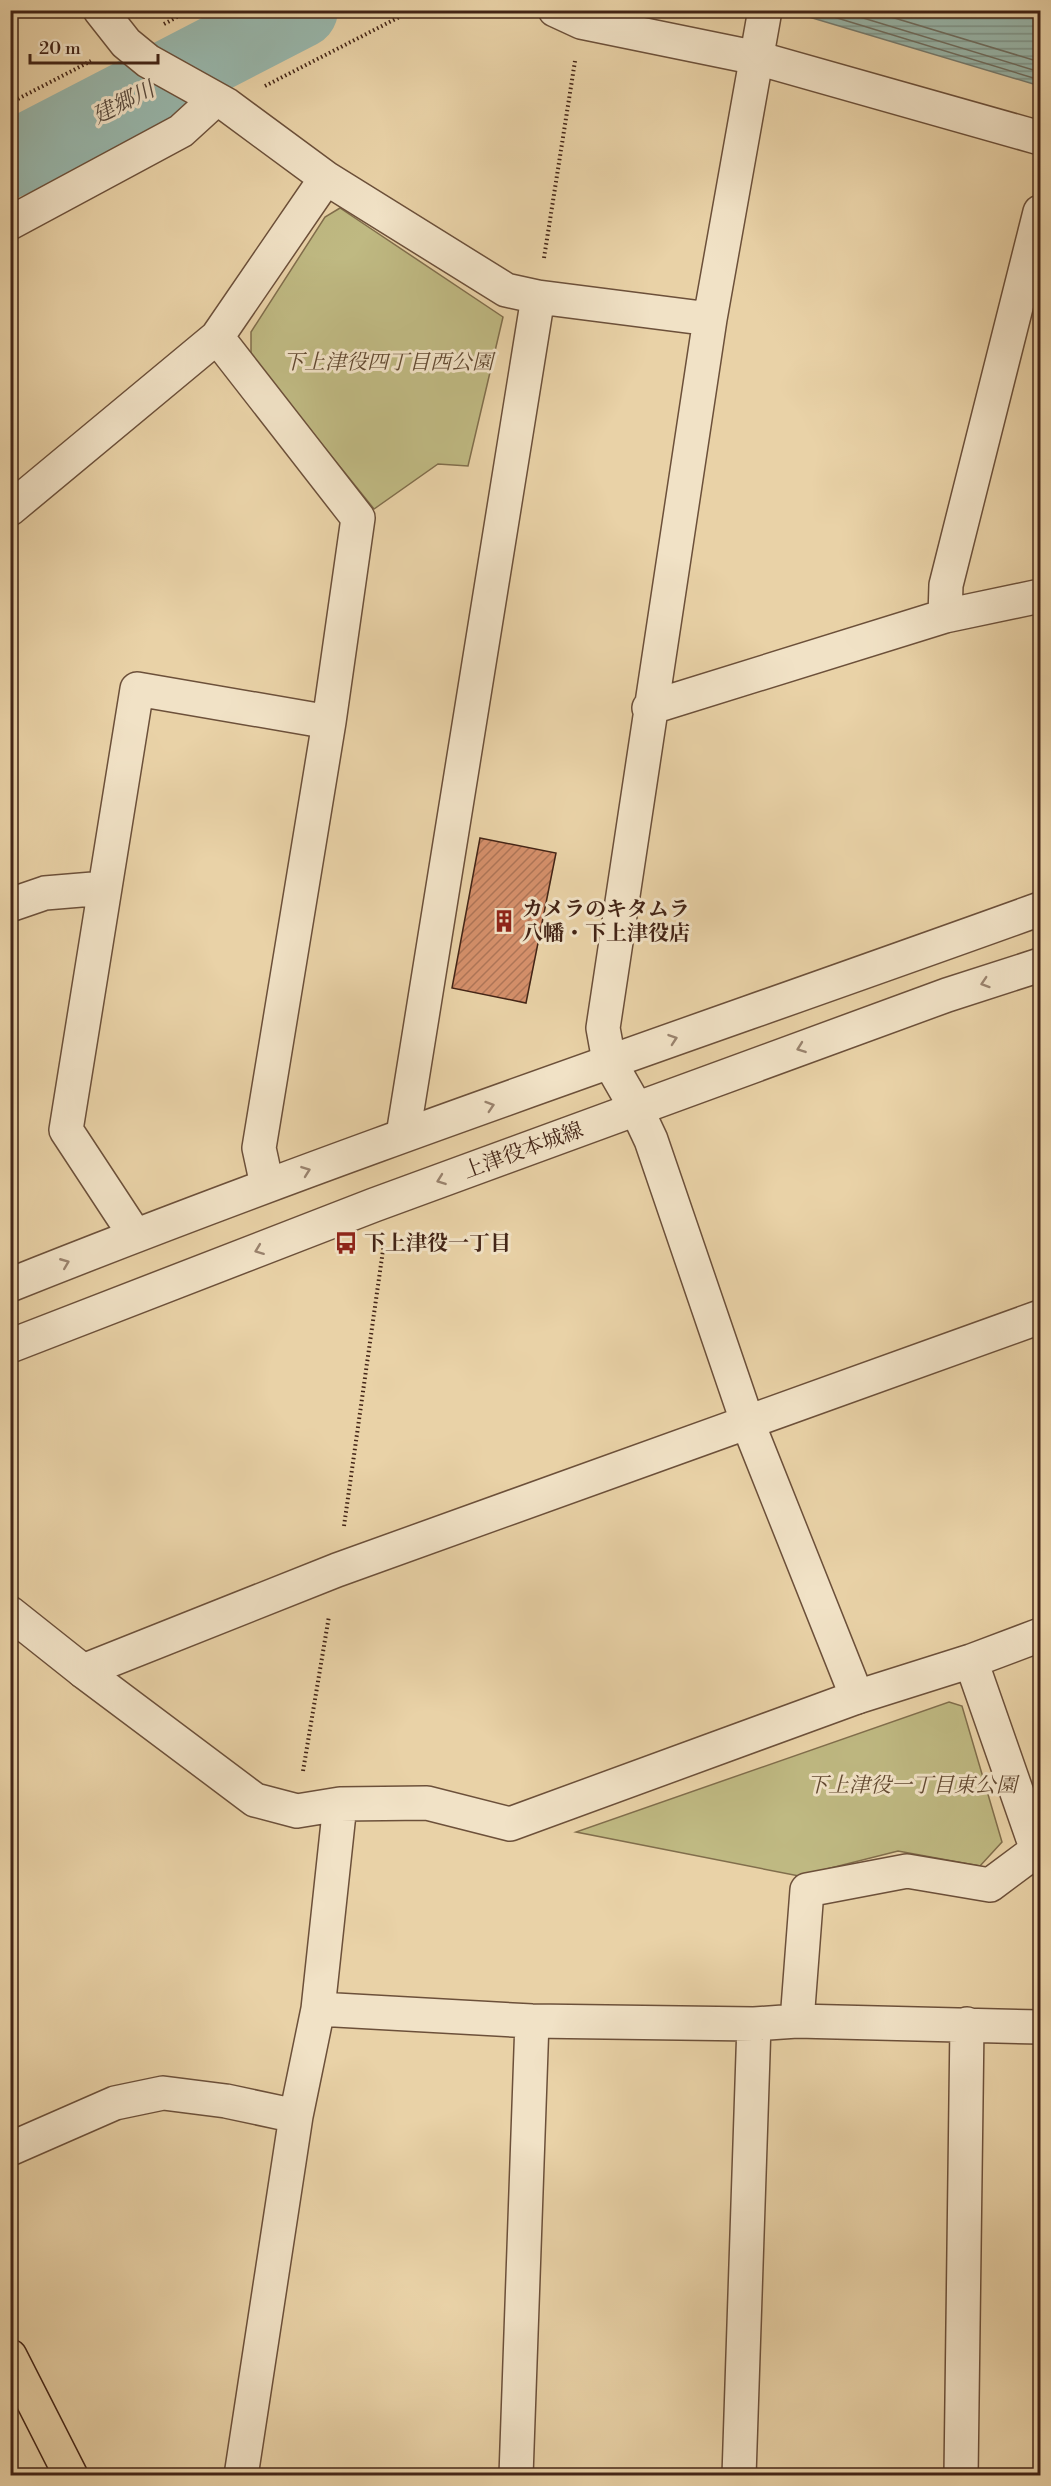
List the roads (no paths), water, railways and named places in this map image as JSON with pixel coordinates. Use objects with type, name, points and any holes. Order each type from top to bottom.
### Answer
[{"type":"highway","points":[[10,2355],[71,2475]]},
{"type":"street","points":[[100,10],[126,43],[148,61],[214,98],[326,178],[506,290],[538,297],[710,319]]},
{"type":"street","points":[[568,16],[757,58],[1041,138]]},
{"type":"street","points":[[764,17],[710,319],[667,612],[649,708],[603,1028],[609,1061],[651,1140],[747,1421],[857,1697]]},
{"type":"street","points":[[10,223],[181,131],[214,98]]},
{"type":"street","points":[[10,509],[216,337],[326,178]]},
{"type":"street","points":[[945,616],[946,585],[1041,212]]},
{"type":"street","points":[[402,1135],[538,297]]},
{"type":"street","points":[[216,337],[358,518],[329,722],[259,1148],[267,1185]]},
{"type":"street","points":[[649,708],[945,616],[1041,596]]},
{"type":"street","points":[[135,1235],[66,1130],[137,688],[329,722]]},
{"type":"street","points":[[10,905],[45,893],[105,888]]},
{"type":"street","points":[[10,1285],[135,1235],[402,1135],[501,1102],[609,1061],[1041,909]]},
{"type":"street","name":"上津役本城線","points":[[10,1346],[375,1205],[636,1108],[947,995],[1041,965]]},
{"type":"street","points":[[83,1671],[337,1570],[1041,1317]]},
{"type":"street","points":[[10,1613],[83,1671],[255,1800],[297,1811],[340,1804],[428,1803],[510,1824],[857,1697],[971,1661],[1041,1635]]},
{"type":"street","points":[[797,2021],[807,1890],[907,1871],[990,1885],[1039,1850],[971,1661]]},
{"type":"street","points":[[241,2475],[296,2116],[318,2009],[340,1804]]},
{"type":"street","points":[[318,2009],[532,2021],[754,2024],[797,2021],[1041,2027]]},
{"type":"street","points":[[516,2475],[532,2021]]},
{"type":"street","points":[[739,2475],[754,2024]]},
{"type":"street","points":[[961,2475],[967,2025]]},
{"type":"street","points":[[10,2149],[115,2103],[163,2093],[226,2102],[296,2116]]},
{"type":"water","points":[[1030,10],[1040,13],[1040,86],[789,11]]},
{"type":"water","points":[[268,11],[336,11],[207,74],[181,55]]},
{"type":"waterway","name":"建郷川","points":[[10,160],[300,10]]},
{"type":"place","name":"カメラのキタムラ 八幡・下上津役店","points":[[504,921]]},
{"type":"place","name":"下上津役一丁目","points":[[346,1243]]},
{"type":"park label","name":"下上津役四丁目西公園","points":[[388,362]]},
{"type":"park label","name":"下上津役一丁目東公園","points":[[912,1785]]}]
